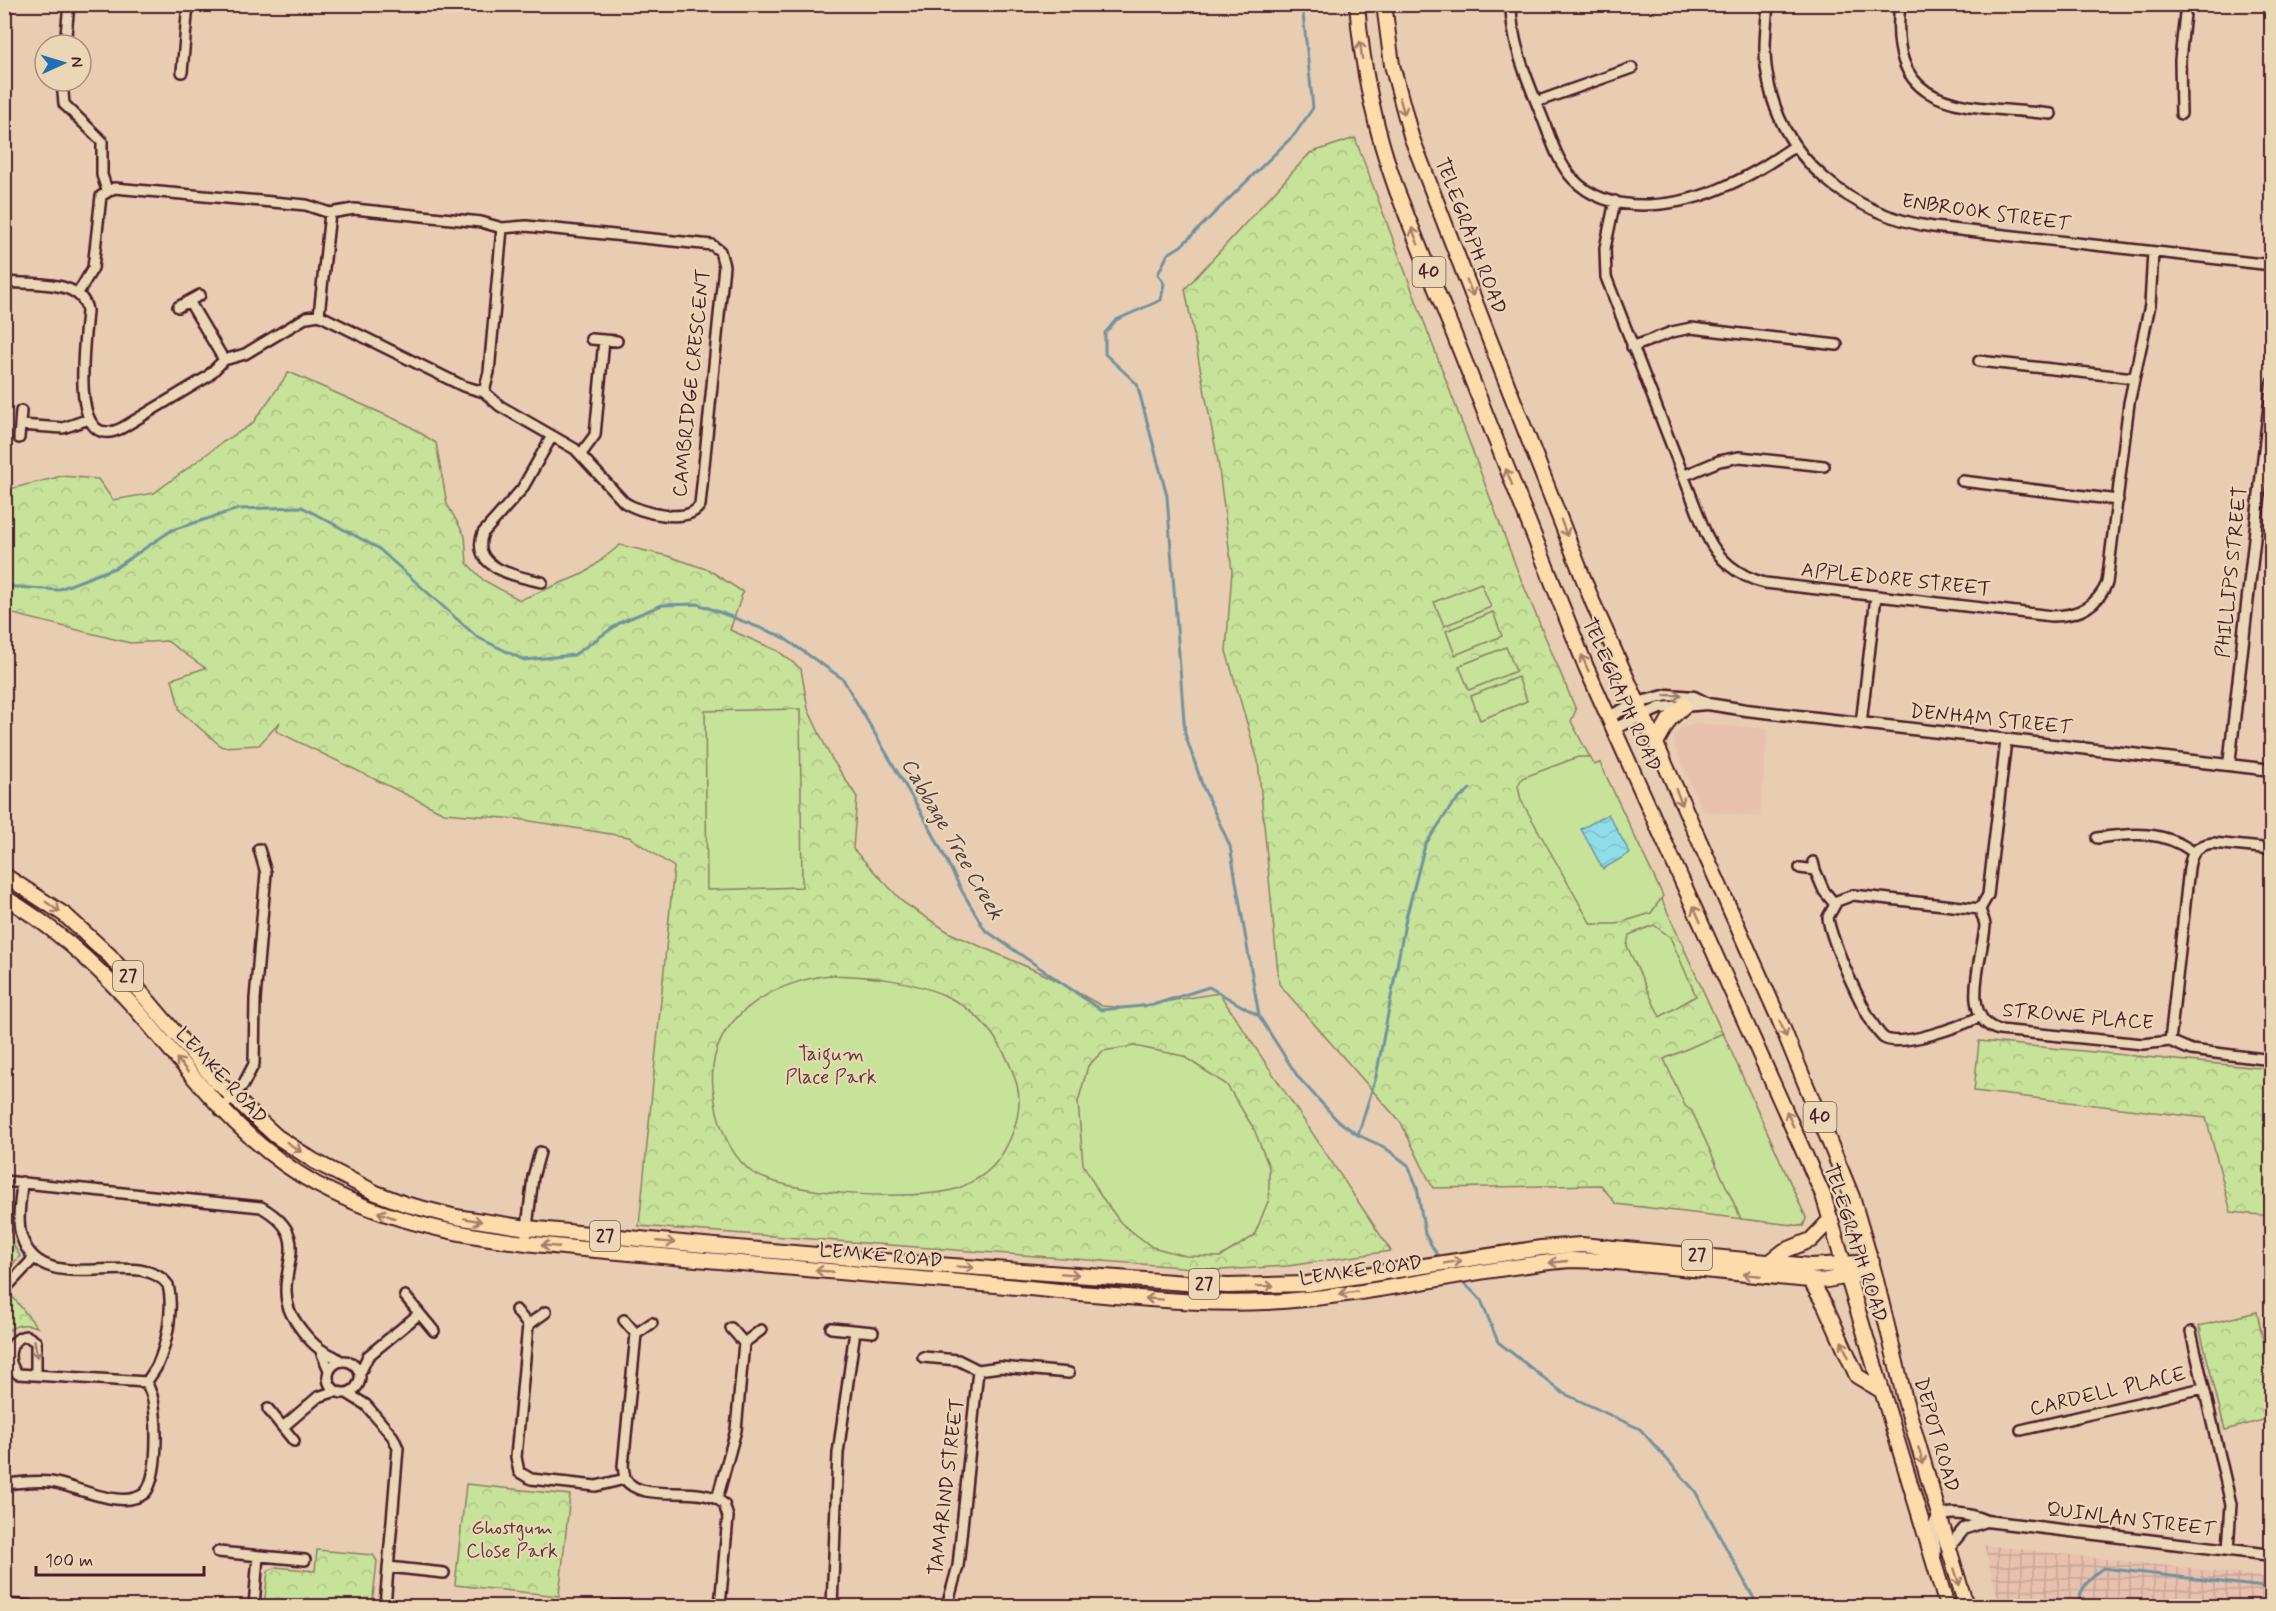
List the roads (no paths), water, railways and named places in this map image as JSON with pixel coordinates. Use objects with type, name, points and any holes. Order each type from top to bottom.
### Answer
[{"type":"main road","name":"TELEGRAPH ROAD","points":[[1357,4],[1367,85],[1386,161],[1530,531],[1611,723],[1796,1132],[1831,1219],[1882,1391]]},
{"type":"main road","name":"TELEGRAPH ROAD","points":[[1384,4],[1392,65],[1411,136],[1593,603],[1797,1060],[1852,1197],[1873,1267]]},
{"type":"main road","points":[[1656,744],[1670,720],[1684,706]]},
{"type":"main road","name":"LEMKE ROAD","points":[[4,875],[65,915],[110,956],[232,1097],[276,1136],[314,1161],[376,1193],[439,1214],[527,1228],[894,1262],[1227,1286],[1307,1284],[1558,1246],[1606,1246],[1811,1266],[1846,1272]]},
{"type":"main road","name":"LEMKE ROAD","points":[[4,897],[49,927],[109,981],[220,1110],[253,1140],[290,1168],[359,1204],[430,1228],[525,1244],[1199,1302],[1300,1300],[1570,1260],[1606,1261],[1810,1280],[1873,1267]]},
{"type":"main road","points":[[1770,1262],[1784,1251],[1811,1240],[1831,1219]]},
{"type":"main road","name":"DEPOT ROAD","points":[[1873,1267],[1905,1400],[1966,1606]]},
{"type":"main road","points":[[1810,1280],[1825,1305],[1857,1376],[1882,1391]]},
{"type":"main road","name":"DEPOT ROAD","points":[[1882,1391],[1947,1606]]},
{"type":"street","points":[[66,33],[69,4]]},
{"type":"street","points":[[182,72],[188,4]]},
{"type":"street","points":[[1511,4],[1518,52],[1536,102],[1564,168],[1584,189],[1615,201],[1653,203],[1700,196],[1740,179],[1795,146]]},
{"type":"street","name":"ENBROOK STREET","points":[[1768,4],[1765,54],[1769,86],[1780,119],[1795,146],[1835,188],[1865,208],[1897,220],[1933,227],[2271,265]]},
{"type":"street","points":[[1900,4],[1897,34],[1899,54],[1907,72],[1922,89],[1948,101],[2051,114]]},
{"type":"street","points":[[2181,114],[2180,60],[2186,4]]},
{"type":"street","points":[[1536,102],[1632,68]]},
{"type":"street","points":[[63,93],[64,104],[95,131],[102,141],[102,174],[107,190],[99,201],[93,268],[78,293]]},
{"type":"street","name":"CAMBRIDGE CRESCENT","points":[[107,190],[118,187],[306,205],[330,213],[354,209],[481,222],[502,228],[526,226],[697,242],[724,249],[724,274],[702,499],[698,509],[685,516],[649,513],[634,508],[618,496],[581,454],[500,406],[484,392],[463,386],[319,315]]},
{"type":"street","name":"APPLEDORE STREET","points":[[1615,201],[1605,248],[1604,267],[1609,288],[1711,545],[1735,570],[1765,583],[2052,616],[2075,614],[2094,603],[2107,584],[2134,378],[2150,305],[2153,252]]},
{"type":"street","points":[[4,282],[63,287],[78,293],[84,300],[87,311],[81,382],[89,419],[102,430],[117,430],[207,377],[224,360],[245,354],[307,317],[319,315],[330,213]]},
{"type":"street","points":[[484,392],[489,372],[502,228]]},
{"type":"street","points":[[178,307],[200,295]]},
{"type":"street","points":[[189,301],[224,360]]},
{"type":"street","points":[[1632,347],[1672,332],[1691,328],[1838,345]]},
{"type":"street","points":[[591,339],[617,341]]},
{"type":"street","points":[[581,454],[596,435],[604,340]]},
{"type":"street","points":[[1979,361],[2134,378]]},
{"type":"street","name":"PHILLIPS STREET","points":[[2229,765],[2267,463],[2271,383]]},
{"type":"street","points":[[19,438],[21,411]]},
{"type":"street","points":[[20,425],[63,428],[89,419]]},
{"type":"street","points":[[542,582],[518,577],[494,566],[482,554],[480,544],[483,533],[529,478],[552,436]]},
{"type":"street","points":[[1683,476],[1719,461],[1740,457],[1824,466]]},
{"type":"street","points":[[1962,481],[2118,500]]},
{"type":"street","points":[[1861,724],[1876,596]]},
{"type":"street","name":"DENHAM STREET","points":[[1611,723],[1661,696],[1694,697],[1708,704]]},
{"type":"street","name":"DENHAM STREET","points":[[1640,709],[1708,704],[1861,724],[2271,770]]},
{"type":"street","name":"STROWE PLACE","points":[[2006,740],[1988,895],[1980,909],[1985,924],[1975,1004],[1979,1017],[1989,1027],[1999,1030],[2143,1044],[2170,1041],[2189,868],[2193,852]]},
{"type":"street","points":[[2097,838],[2131,834],[2166,837],[2177,840],[2193,852],[2204,844],[2213,843],[2271,849]]},
{"type":"street","points":[[220,1110],[248,1078],[255,1057],[255,999],[266,873],[259,849]]},
{"type":"street","points":[[1800,868],[1814,866],[1824,891],[1834,903]]},
{"type":"street","points":[[1979,1017],[1954,1028],[1897,1042],[1888,1041],[1879,1035],[1871,1023],[1830,929],[1828,917],[1834,903],[1843,897],[1858,896],[1980,909]]},
{"type":"street","points":[[2170,1041],[2191,1050],[2271,1060]]},
{"type":"street","points":[[525,1244],[533,1177],[540,1152]]},
{"type":"street","points":[[4,1181],[254,1206],[281,1222],[292,1246],[287,1296],[289,1308],[297,1323],[320,1349],[340,1361],[352,1363],[368,1356],[419,1314]]},
{"type":"street","points":[[22,1182],[20,1230],[34,1258],[46,1264],[75,1271],[147,1272],[158,1275],[165,1281],[169,1295],[166,1334],[157,1365],[147,1382]]},
{"type":"street","points":[[4,1290],[34,1258]]},
{"type":"street","points":[[405,1296],[434,1332]]},
{"type":"street","points":[[516,1310],[528,1324],[516,1457],[519,1472],[531,1479],[596,1486],[625,1479]]},
{"type":"street","points":[[528,1324],[546,1312]]},
{"type":"street","points":[[624,1320],[636,1334],[623,1466],[625,1479],[632,1487],[640,1490],[717,1499],[726,1508],[728,1517],[720,1606]]},
{"type":"street","points":[[636,1334],[652,1323]]},
{"type":"street","points":[[717,1499],[736,1430],[744,1343],[731,1328]]},
{"type":"street","points":[[831,1328],[873,1332]]},
{"type":"street","points":[[744,1343],[761,1330]]},
{"type":"street","points":[[832,1606],[838,1453],[855,1331]]},
{"type":"street","points":[[2191,1332],[2231,1504],[2228,1550]]},
{"type":"street","points":[[36,1375],[36,1342],[27,1336],[18,1337],[11,1347],[12,1369],[18,1374],[147,1382]]},
{"type":"street","points":[[283,1427],[318,1397],[328,1380],[329,1370],[320,1349]]},
{"type":"street","points":[[366,1405],[358,1385],[360,1373],[368,1356]]},
{"type":"street","points":[[923,1357],[958,1360],[978,1370],[1000,1367],[1069,1373]]},
{"type":"street","points":[[329,1370],[340,1361]]},
{"type":"street","points":[[352,1363],[360,1373]]},
{"type":"street","name":"TAMARIND STREET","points":[[947,1606],[957,1574],[978,1370]]},
{"type":"street","points":[[328,1380],[336,1392]]},
{"type":"street","points":[[4,1484],[44,1481],[103,1497],[129,1499],[142,1496],[151,1485],[156,1426],[153,1397],[147,1382]]},
{"type":"street","points":[[347,1393],[358,1385]]},
{"type":"street","name":"CARDELL PLACE","points":[[2021,1430],[2203,1388]]},
{"type":"street","points":[[318,1397],[336,1392],[347,1393],[366,1405],[393,1437],[398,1448],[384,1606]]},
{"type":"street","points":[[268,1409],[294,1441]]},
{"type":"street","name":"QUINLAN STREET","points":[[1940,1517],[1958,1513],[1986,1521],[2271,1555]]},
{"type":"street","points":[[1934,1564],[1936,1549],[1933,1531],[1940,1517]]},
{"type":"street","points":[[1948,1548],[1964,1529],[1986,1521]]},
{"type":"street","points":[[218,1552],[305,1560]]},
{"type":"street","points":[[254,1606],[258,1556]]},
{"type":"street","points":[[388,1568],[444,1573]]},
{"type":"street","points":[[4,1604],[31,1606]]},
{"type":"street","points":[[614,1606],[629,1606]]},
{"type":"water","points":[[1608,814],[1630,853],[1603,869],[1581,829]]},
{"type":"waterway","points":[[1259,1016],[1230,846],[1203,787],[1185,734],[1167,496],[1137,384],[1105,354],[1105,333],[1116,320],[1161,300],[1164,284],[1158,274],[1168,254],[1181,246],[1295,134],[1313,108],[1302,4]]},
{"type":"waterway","name":"Cabbage Tree Creek","points":[[4,586],[57,590],[117,567],[172,530],[238,509],[302,507],[378,548],[477,637],[524,660],[574,655],[621,622],[662,605],[698,604],[781,636],[843,679],[930,828],[985,930],[1101,1010],[1153,1005],[1209,987],[1259,1016],[1298,1077],[1337,1120],[1358,1135],[1384,1147],[1408,1165],[1417,1187],[1425,1234],[1440,1260]]},
{"type":"waterway","points":[[1358,1135],[1376,1077],[1406,918],[1425,845],[1452,805],[1470,789]]},
{"type":"waterway","name":"Cabbage Tree Creek","points":[[1460,1279],[1481,1300],[1498,1342],[1563,1393],[1640,1429],[1695,1491],[1758,1606]]},
{"type":"waterway","points":[[2077,1606],[2086,1584],[2103,1568],[2272,1588]]},
{"type":"park label","name":"Taigum Place Park","points":[[831,1066]]},
{"type":"park label","name":"Ghostgum Close Park","points":[[512,1540]]}]
